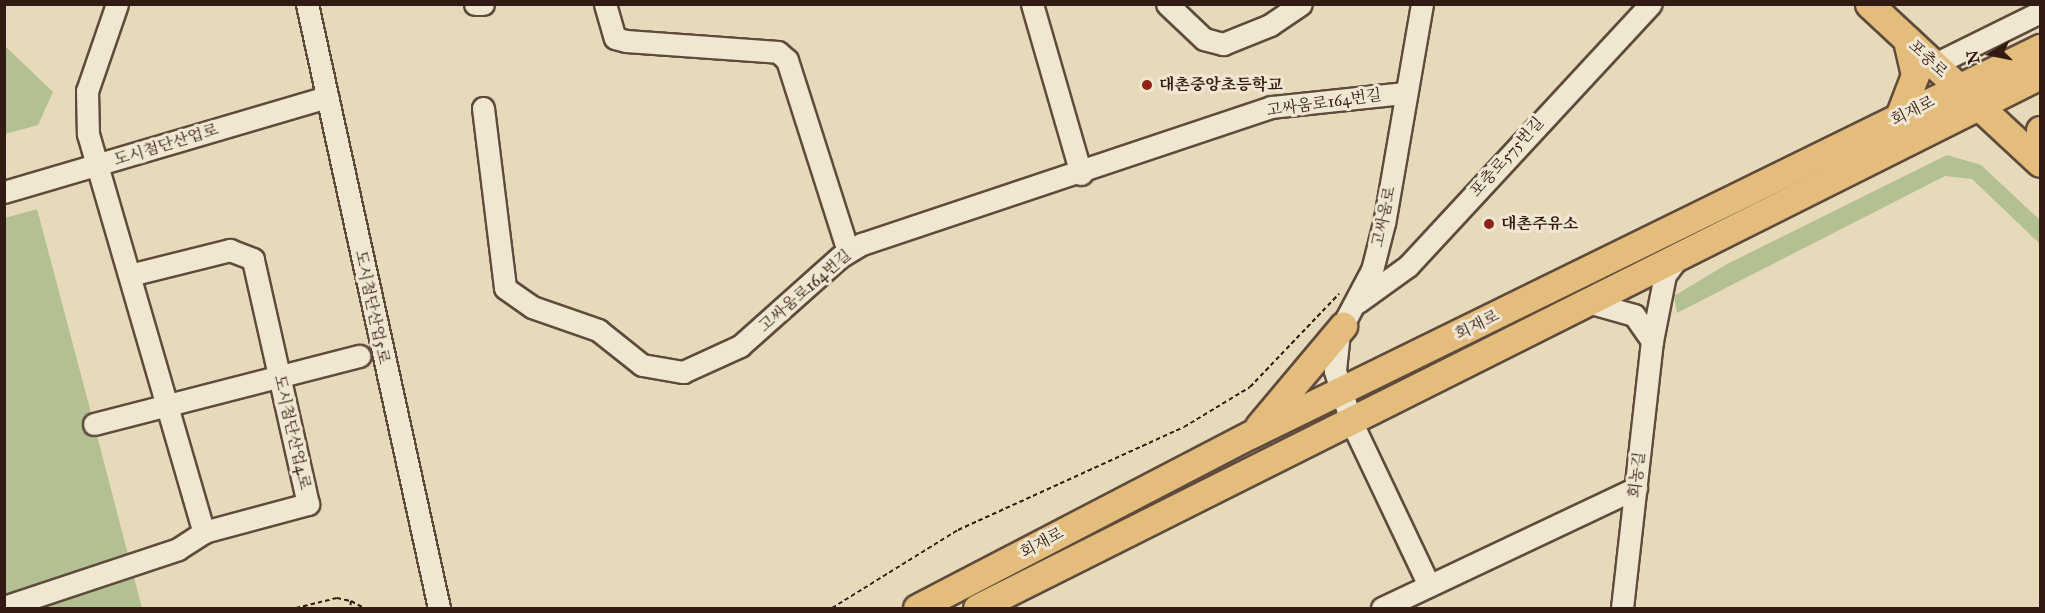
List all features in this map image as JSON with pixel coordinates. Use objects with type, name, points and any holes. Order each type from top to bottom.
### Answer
[{"type":"main road","name":"포충로","points":[[1869,4],[2040,163]]},
{"type":"main road","points":[[1898,119],[1915,75],[1907,39]]},
{"type":"main road","points":[[1935,64],[2034,60]]},
{"type":"main road","name":"회재로","points":[[977,609],[1591,303],[2034,60]]},
{"type":"main road","name":"회재로","points":[[917,609],[1250,435],[1898,119],[1967,97]]},
{"type":"main road","points":[[2040,130],[2040,135]]},
{"type":"main road","points":[[1250,435],[1343,326]]},
{"type":"street","points":[[7,606],[178,549],[204,532],[88,134],[87,91],[117,4]]},
{"type":"street","name":"도시첨단산업5로","points":[[307,4],[439,609]]},
{"type":"street","points":[[475,4],[483,4]]},
{"type":"street","points":[[605,4],[615,38],[626,41],[778,52],[787,60],[848,251]]},
{"type":"street","points":[[1032,4],[1081,174]]},
{"type":"street","points":[[1167,4],[1204,39],[1224,44],[1270,25],[1301,4]]},
{"type":"street","name":"고싸움로","points":[[1422,4],[1404,93],[1384,223],[1353,295],[1343,326],[1335,371],[1352,421],[1430,585]]},
{"type":"street","name":"포충로575번길","points":[[1353,295],[1408,266],[1651,4]]},
{"type":"street","points":[[1935,64],[2040,12]]},
{"type":"street","name":"고싸움로164번길","points":[[483,108],[505,288],[532,307],[598,330],[642,365],[683,372],[714,362],[764,328],[848,251],[1081,174],[1271,107],[1404,93]]},
{"type":"street","name":"도시첨단산업로","points":[[4,192],[327,97]]},
{"type":"street","name":"도시첨단산업4로","points":[[130,274],[230,250],[253,259],[308,504],[204,532]]},
{"type":"street","name":"회농길","points":[[1622,609],[1652,341],[1665,275],[1683,253]]},
{"type":"street","points":[[1591,303],[1634,315],[1652,341]]},
{"type":"street","points":[[94,424],[359,356]]},
{"type":"street","points":[[1382,609],[1636,488]]},
{"type":"path","points":[[832,609],[958,530],[1184,427],[1250,387],[1353,295]]},
{"type":"path","points":[[296,609],[313,601],[351,601],[364,609]]},
{"type":"path","points":[[350,609],[351,601]]},
{"type":"green space","points":[[5,46],[53,92],[38,125],[5,134]]},
{"type":"green space","points":[[1947,155],[1981,165],[2040,220],[2040,244],[1972,179],[1945,176],[1677,313],[1674,296],[1727,264]]},
{"type":"green space","points":[[37,209],[142,608],[5,608],[5,218]]},
{"type":"place","name":"대촌중앙초등학교","points":[[1147,85]]},
{"type":"place","name":"대촌주유소","points":[[1489,224]]}]
